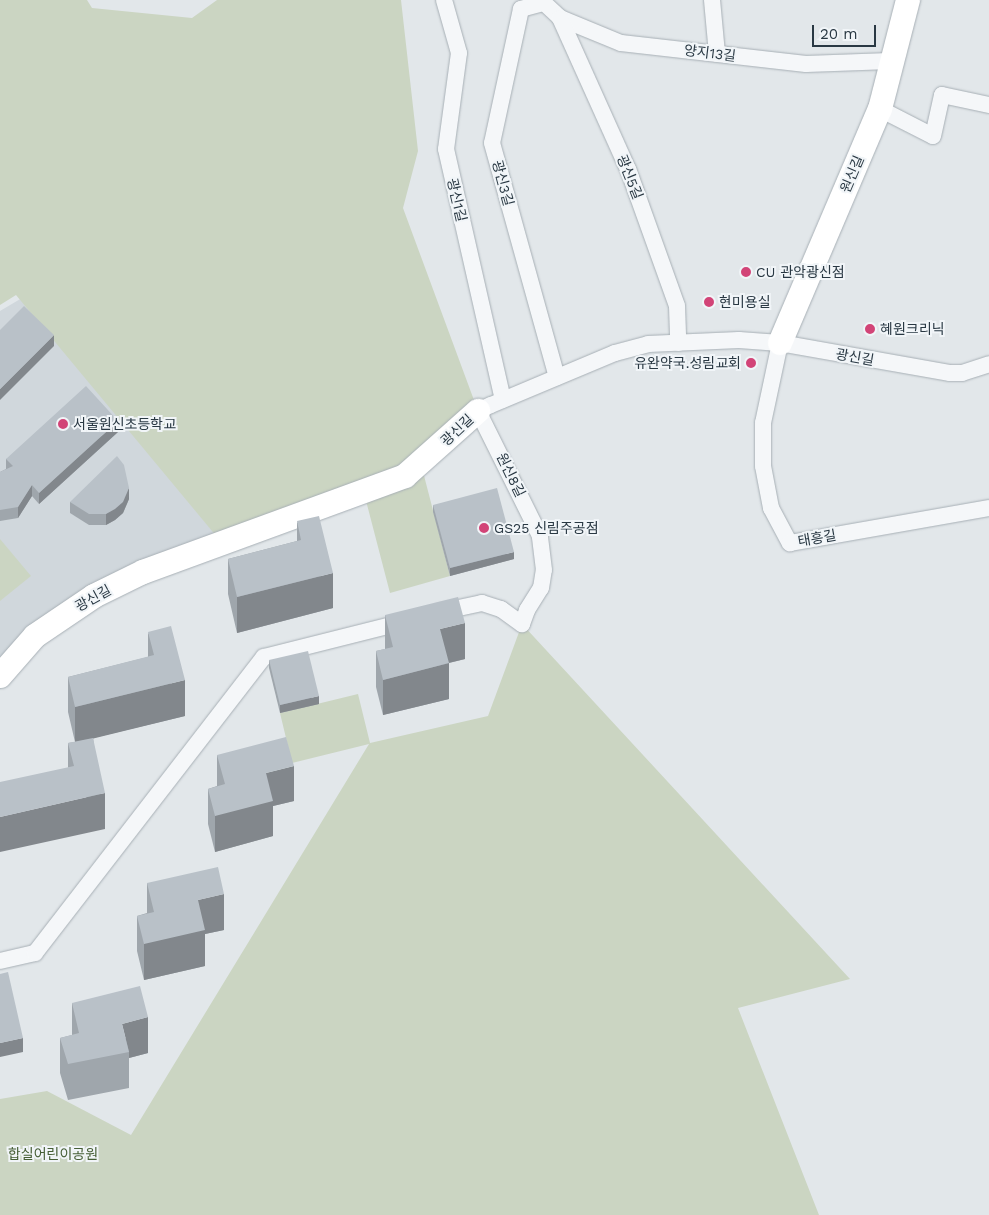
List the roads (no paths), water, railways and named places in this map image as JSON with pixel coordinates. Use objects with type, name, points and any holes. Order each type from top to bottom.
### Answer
[{"type":"street","name":"광신1길","points":[[444,0],[459,53],[446,150],[503,400]]},
{"type":"street","points":[[712,0],[717,54]]},
{"type":"street","name":"원신길","points":[[780,343],[880,109],[890,61],[908,0]]},
{"type":"street","name":"양지13길","points":[[542,1],[560,18],[621,43],[806,64],[890,61]]},
{"type":"street","name":"광신3길","points":[[542,1],[520,9],[492,143],[557,377]]},
{"type":"street","name":"광신5길","points":[[560,18],[631,178],[677,306],[678,343]]},
{"type":"street","points":[[880,109],[933,136],[942,95],[989,105]]},
{"type":"street","name":"광신길","points":[[0,676],[49,625],[94,596],[142,572],[405,476],[478,411],[630,347],[739,340],[780,343],[950,373],[962,373],[989,364]]},
{"type":"street","name":"태흥길","points":[[780,343],[763,423],[763,466],[771,508],[790,543],[989,508]]},
{"type":"street","name":"원신8길","points":[[0,961],[35,953],[264,657],[478,603],[500,609],[522,624],[526,610],[541,588],[544,570],[540,536],[478,411]]},
{"type":"place","name":"CU 관악광신점","points":[[746,272]]},
{"type":"place","name":"현미용실","points":[[709,302]]},
{"type":"place","name":"혜원크리닉","points":[[870,329]]},
{"type":"place","name":"유완약국.성림교회","points":[[751,363]]},
{"type":"place","name":"서울원신초등학교","points":[[63,424]]},
{"type":"place","name":"GS25 신림주공점","points":[[484,528]]},
{"type":"park label","name":"합실어린이공원","points":[[53,1154]]}]
